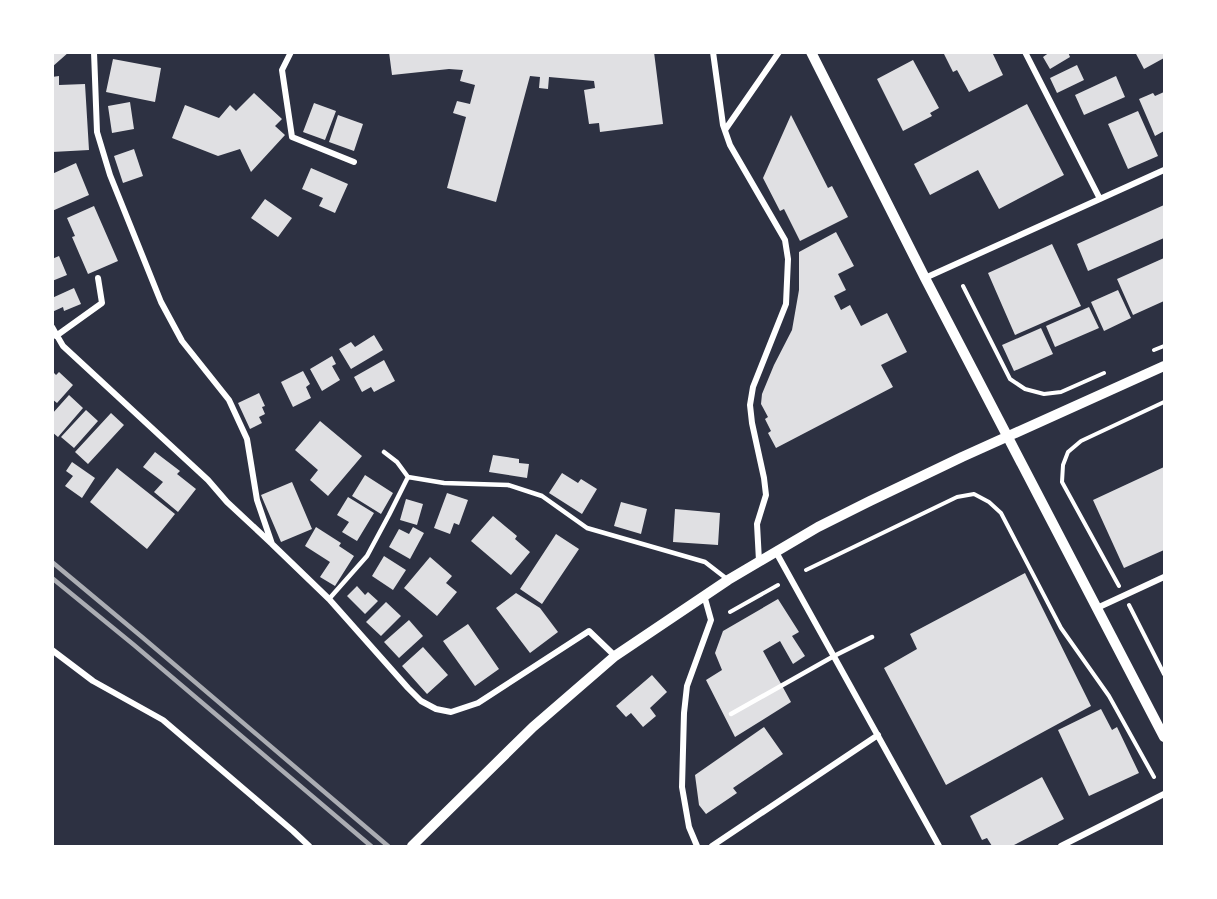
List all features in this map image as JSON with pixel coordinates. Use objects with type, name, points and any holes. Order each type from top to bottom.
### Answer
[{"type":"street","points":[[94,52],[97,132],[110,175],[161,302],[182,340],[229,400],[247,439],[257,500],[272,544]]},
{"type":"street","points":[[291,52],[282,70],[292,137],[354,162]]},
{"type":"street","points":[[713,52],[723,125],[730,145],[785,240],[788,259],[786,304],[753,387],[750,405],[765,478],[766,495],[757,524],[759,561]]},
{"type":"street","points":[[725,130],[779,52]]},
{"type":"street","points":[[811,52],[924,279],[1164,737]]},
{"type":"street","points":[[1025,52],[1100,199]]},
{"type":"street","points":[[924,279],[1164,170]]},
{"type":"street","points":[[56,336],[102,303],[98,278]]},
{"type":"street","points":[[52,327],[63,346],[208,480],[329,598],[422,701],[436,709],[451,712],[478,703],[589,631],[615,656]]},
{"type":"street","points":[[412,846],[533,727],[615,656],[704,595],[818,527],[870,501],[1007,436],[1164,366]]},
{"type":"street","points":[[776,552],[939,846]]},
{"type":"street","points":[[1097,608],[1164,577]]},
{"type":"street","points":[[697,846],[689,827],[682,787],[684,713],[687,686],[711,620],[704,595]]},
{"type":"street","points":[[52,650],[93,681],[163,720],[309,846]]},
{"type":"street","points":[[711,846],[878,735]]},
{"type":"street","points":[[1061,846],[1164,794]]},
{"type":"lane","points":[[384,452],[397,462],[408,477],[444,483],[507,485],[542,496],[587,528],[705,562],[728,580]]},
{"type":"lane","points":[[329,598],[367,556],[408,477]]},
{"type":"lane","points":[[731,714],[872,637]]},
{"type":"path","points":[[963,286],[1010,379],[1025,388],[1044,394],[1060,392],[1113,369]]},
{"type":"path","points":[[1154,350],[1164,346]]},
{"type":"path","points":[[1164,402],[1081,441],[1068,452],[1063,465],[1062,482],[1164,674]]},
{"type":"path","points":[[806,570],[957,497],[974,494],[989,502],[1001,513],[1061,628],[1109,696],[1154,777]]},
{"type":"path","points":[[730,612],[778,585]]},
{"type":"building","points":[[52,52],[69,52],[52,67]]},
{"type":"building","points":[[389,52],[654,52],[663,124],[600,132],[599,123],[589,124],[584,90],[595,88],[594,81],[549,77],[548,89],[539,88],[540,77],[530,76],[496,202],[447,188],[466,117],[453,113],[457,101],[470,104],[475,85],[460,81],[463,70],[449,69],[392,75]]},
{"type":"building","points":[[943,52],[992,52],[1003,75],[969,92],[957,70],[953,72]]},
{"type":"building","points":[[1050,52],[1068,52],[1070,57],[1050,69],[1043,57]]},
{"type":"building","points":[[1135,52],[1164,52],[1164,58],[1144,69]]},
{"type":"building","points":[[113,59],[161,68],[155,102],[106,92]]},
{"type":"building","points":[[913,60],[939,108],[930,113],[932,116],[903,131],[877,79]]},
{"type":"building","points":[[1077,65],[1084,80],[1057,93],[1050,78]]},
{"type":"building","points":[[59,76],[59,85],[85,84],[89,150],[52,152],[52,77]]},
{"type":"building","points":[[1116,76],[1125,97],[1084,115],[1075,95]]},
{"type":"building","points":[[1164,92],[1164,131],[1155,136],[1139,99],[1153,93],[1155,96]]},
{"type":"building","points":[[254,93],[282,119],[275,126],[285,135],[251,172],[240,149],[218,156],[172,138],[185,105],[219,118],[230,105],[236,111]]},
{"type":"building","points":[[130,102],[134,129],[112,133],[108,106]]},
{"type":"building","points":[[314,103],[336,111],[325,140],[303,132]]},
{"type":"building","points":[[1027,104],[1064,175],[999,209],[978,170],[930,195],[914,164]]},
{"type":"building","points":[[1138,111],[1158,156],[1128,169],[1108,124]]},
{"type":"building","points":[[338,115],[363,124],[354,151],[329,142]]},
{"type":"building","points":[[791,115],[828,188],[832,186],[848,217],[800,241],[784,209],[780,211],[763,178]]},
{"type":"building","points":[[134,149],[143,176],[123,183],[114,156]]},
{"type":"building","points":[[76,163],[89,195],[52,211],[52,174]]},
{"type":"building","points":[[311,168],[348,184],[335,213],[319,206],[323,198],[302,189]]},
{"type":"building","points":[[265,199],[292,218],[278,237],[251,218]]},
{"type":"building","points":[[1164,205],[1164,238],[1088,271],[1077,244]]},
{"type":"building","points":[[94,206],[118,261],[88,274],[72,237],[75,236],[67,218]]},
{"type":"building","points":[[836,232],[854,266],[838,274],[846,290],[834,296],[841,310],[850,305],[861,326],[887,313],[907,352],[881,365],[893,387],[776,448],[768,433],[771,431],[765,419],[768,417],[761,404],[762,394],[792,330],[799,290],[799,252]]},
{"type":"building","points":[[1052,244],[1081,306],[1015,335],[988,273]]},
{"type":"building","points":[[59,256],[67,275],[52,281],[52,259]]},
{"type":"building","points":[[1164,258],[1164,301],[1133,315],[1117,279]]},
{"type":"building","points":[[74,288],[81,304],[64,311],[63,307],[52,312],[52,298]]},
{"type":"building","points":[[1118,290],[1131,318],[1104,331],[1091,302]]},
{"type":"building","points":[[1089,307],[1099,328],[1055,347],[1046,326]]},
{"type":"building","points":[[1041,328],[1053,354],[1014,371],[1002,345]]},
{"type":"building","points":[[374,335],[383,350],[351,369],[339,349],[351,342],[355,347]]},
{"type":"building","points":[[332,356],[336,364],[332,366],[340,380],[322,391],[310,369]]},
{"type":"building","points":[[384,360],[395,381],[374,392],[371,387],[362,392],[354,377]]},
{"type":"building","points":[[52,371],[56,375],[59,372],[73,385],[57,403],[52,399]]},
{"type":"building","points":[[303,371],[310,384],[306,387],[311,398],[293,407],[281,382]]},
{"type":"building","points":[[259,393],[265,406],[262,407],[265,414],[259,417],[262,423],[250,429],[238,403]]},
{"type":"building","points":[[69,395],[83,408],[58,437],[52,432],[52,414]]},
{"type":"building","points":[[86,410],[98,421],[74,448],[61,437]]},
{"type":"building","points":[[111,413],[124,425],[88,464],[75,452]]},
{"type":"building","points":[[320,421],[362,456],[328,496],[310,480],[318,470],[295,450]]},
{"type":"building","points":[[155,452],[180,471],[177,474],[196,489],[178,512],[154,492],[163,482],[143,467]]},
{"type":"building","points":[[493,455],[519,459],[519,463],[529,464],[527,478],[489,472]]},
{"type":"building","points":[[72,462],[95,478],[82,498],[65,486],[73,476],[66,471]]},
{"type":"building","points":[[1164,467],[1164,550],[1124,568],[1093,500]]},
{"type":"building","points":[[117,468],[175,514],[147,549],[90,502]]},
{"type":"building","points":[[562,473],[578,483],[581,479],[597,489],[582,514],[549,493]]},
{"type":"building","points":[[365,475],[393,493],[381,514],[352,496]]},
{"type":"building","points":[[292,482],[312,529],[281,542],[261,495]]},
{"type":"building","points":[[447,493],[468,500],[459,525],[454,523],[450,534],[434,528]]},
{"type":"building","points":[[348,497],[374,513],[357,541],[342,532],[349,522],[337,515]]},
{"type":"building","points":[[406,499],[423,504],[417,525],[400,520]]},
{"type":"building","points":[[621,502],[647,509],[641,534],[614,526]]},
{"type":"building","points":[[675,509],[720,513],[718,545],[673,542]]},
{"type":"building","points":[[493,516],[517,536],[515,539],[530,552],[511,575],[471,541]]},
{"type":"building","points":[[316,527],[341,543],[339,546],[354,556],[335,586],[320,577],[330,562],[305,546]]},
{"type":"building","points":[[413,527],[424,533],[410,559],[389,547],[399,529],[409,534]]},
{"type":"building","points":[[556,534],[579,549],[542,604],[520,589]]},
{"type":"building","points":[[384,556],[406,570],[393,590],[372,576]]},
{"type":"building","points":[[430,557],[452,576],[446,583],[457,592],[437,616],[404,588]]},
{"type":"building","points":[[1025,573],[1091,706],[946,785],[884,668],[917,649],[910,634]]},
{"type":"building","points":[[357,586],[365,595],[368,592],[378,601],[365,614],[347,596]]},
{"type":"building","points":[[516,593],[540,608],[558,632],[530,653],[496,608]]},
{"type":"building","points":[[778,599],[799,632],[792,636],[805,656],[793,664],[780,641],[763,651],[791,702],[735,737],[706,680],[722,670],[715,653],[723,631]]},
{"type":"building","points":[[386,602],[401,616],[381,636],[366,622]]},
{"type":"building","points":[[409,620],[423,636],[399,658],[384,642]]},
{"type":"building","points":[[468,624],[499,669],[475,686],[443,641]]},
{"type":"building","points":[[423,647],[448,675],[427,694],[402,666]]},
{"type":"building","points":[[652,675],[667,692],[650,708],[656,716],[643,727],[631,713],[626,717],[616,706]]},
{"type":"building","points":[[1101,709],[1112,730],[1117,727],[1139,773],[1089,796],[1058,730]]},
{"type":"building","points":[[764,727],[783,754],[733,788],[737,793],[706,814],[699,805],[695,775]]},
{"type":"building","points":[[1042,777],[1064,819],[1012,846],[992,846],[987,838],[982,840],[970,816]]},
{"type":"railway","points":[[52,562],[388,846]]},
{"type":"railway","points":[[52,578],[371,846]]}]
